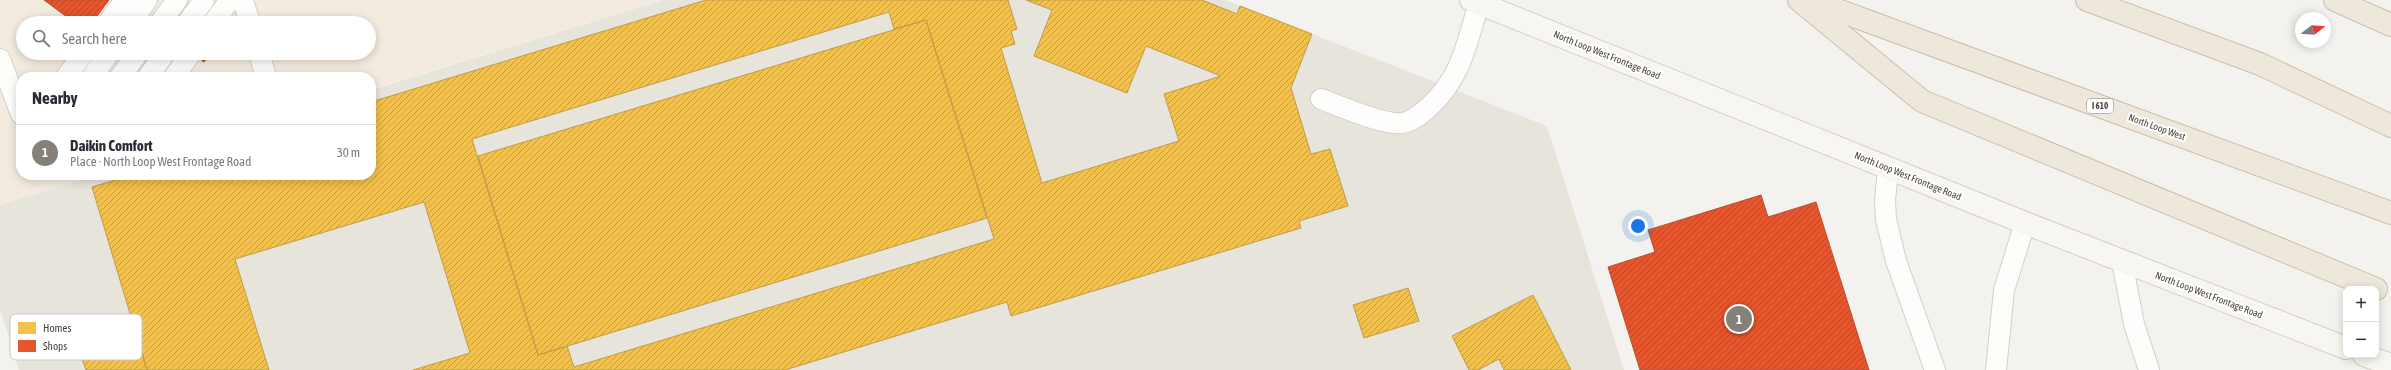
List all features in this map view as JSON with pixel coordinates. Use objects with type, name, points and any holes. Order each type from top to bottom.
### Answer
[{"type":"highway","points":[[1799,0],[1922,101],[2369,286]]},
{"type":"highway","name":"North Loop West","points":[[1810,0],[2391,213]]},
{"type":"highway","points":[[2087,0],[2260,64],[2391,126]]},
{"type":"highway","points":[[2334,0],[2391,25]]},
{"type":"highway","points":[[2379,290],[2391,295]]},
{"type":"main road","name":"North Loop West Frontage Road","points":[[1475,2],[2025,223],[2343,347]]},
{"type":"main road","points":[[2372,358],[2391,365]]},
{"type":"lane","points":[[113,16],[125,0]]},
{"type":"lane","points":[[136,16],[147,0]]},
{"type":"lane","points":[[165,16],[177,0]]},
{"type":"lane","points":[[192,16],[204,0]]},
{"type":"lane","points":[[218,16],[230,0]]},
{"type":"lane","points":[[243,0],[248,16]]},
{"type":"lane","points":[[1321,99],[1386,122],[1402,123],[1418,117],[1441,96],[1457,74],[1475,2]]},
{"type":"lane","points":[[0,59],[16,101]]},
{"type":"lane","points":[[70,72],[79,60]]},
{"type":"lane","points":[[96,72],[104,60]]},
{"type":"lane","points":[[124,72],[133,60]]},
{"type":"lane","points":[[152,72],[160,60]]},
{"type":"lane","points":[[177,72],[185,60]]},
{"type":"lane","points":[[261,60],[265,72]]},
{"type":"lane","points":[[1888,168],[1885,201],[1888,226],[1896,261],[1935,370]]},
{"type":"lane","points":[[1996,370],[2004,290],[2011,263],[2025,223]]},
{"type":"lane","points":[[2122,261],[2134,324],[2149,370]]},
{"type":"shaded area","points":[[0,0],[662,0],[376,87],[376,72],[16,72],[16,180],[79,180],[0,205]]},
{"type":"shaded area","points":[[663,0],[1225,0],[1547,126],[1624,370],[19,370],[16,360],[142,360],[142,314],[10,314],[10,341],[0,309],[0,205],[81,180],[376,180],[376,88]]},
{"type":"building: Homes","points":[[706,0],[1008,0],[1017,29],[1011,31],[1015,44],[1001,48],[1042,183],[1179,141],[1164,94],[1221,76],[1146,46],[1127,93],[1034,56],[1052,10],[1026,0],[1202,0],[1237,14],[1240,6],[1312,34],[1291,88],[1311,154],[1330,149],[1348,206],[1299,221],[1301,228],[1011,316],[1007,302],[785,370],[413,370],[470,353],[424,202],[235,259],[269,370],[147,370],[142,353],[142,314],[130,314],[92,187],[115,180],[376,180],[376,100]],"holes":[[[889,12],[894,29],[926,20],[994,239],[574,367],[567,346],[538,355],[472,139]]]},
{"type":"building: Homes","points":[[926,20],[987,218],[538,355],[478,156]]},
{"type":"building: Homes","points":[[1408,288],[1419,321],[1364,338],[1353,305]]},
{"type":"building: Homes","points":[[1533,295],[1571,370],[1504,370],[1499,359],[1478,370],[1469,370],[1452,336]]},
{"type":"building: Homes","points":[[142,352],[147,370],[86,370],[82,360],[142,360]]},
{"type":"building: Shops","points":[[44,0],[109,0],[97,16],[66,16]]},
{"type":"building: Shops","points":[[1761,195],[1768,217],[1816,202],[1869,370],[1640,370],[1608,267],[1655,252],[1648,230]]},
{"type":"place","name":"Daikin Comfort","points":[[1739,319]]}]
